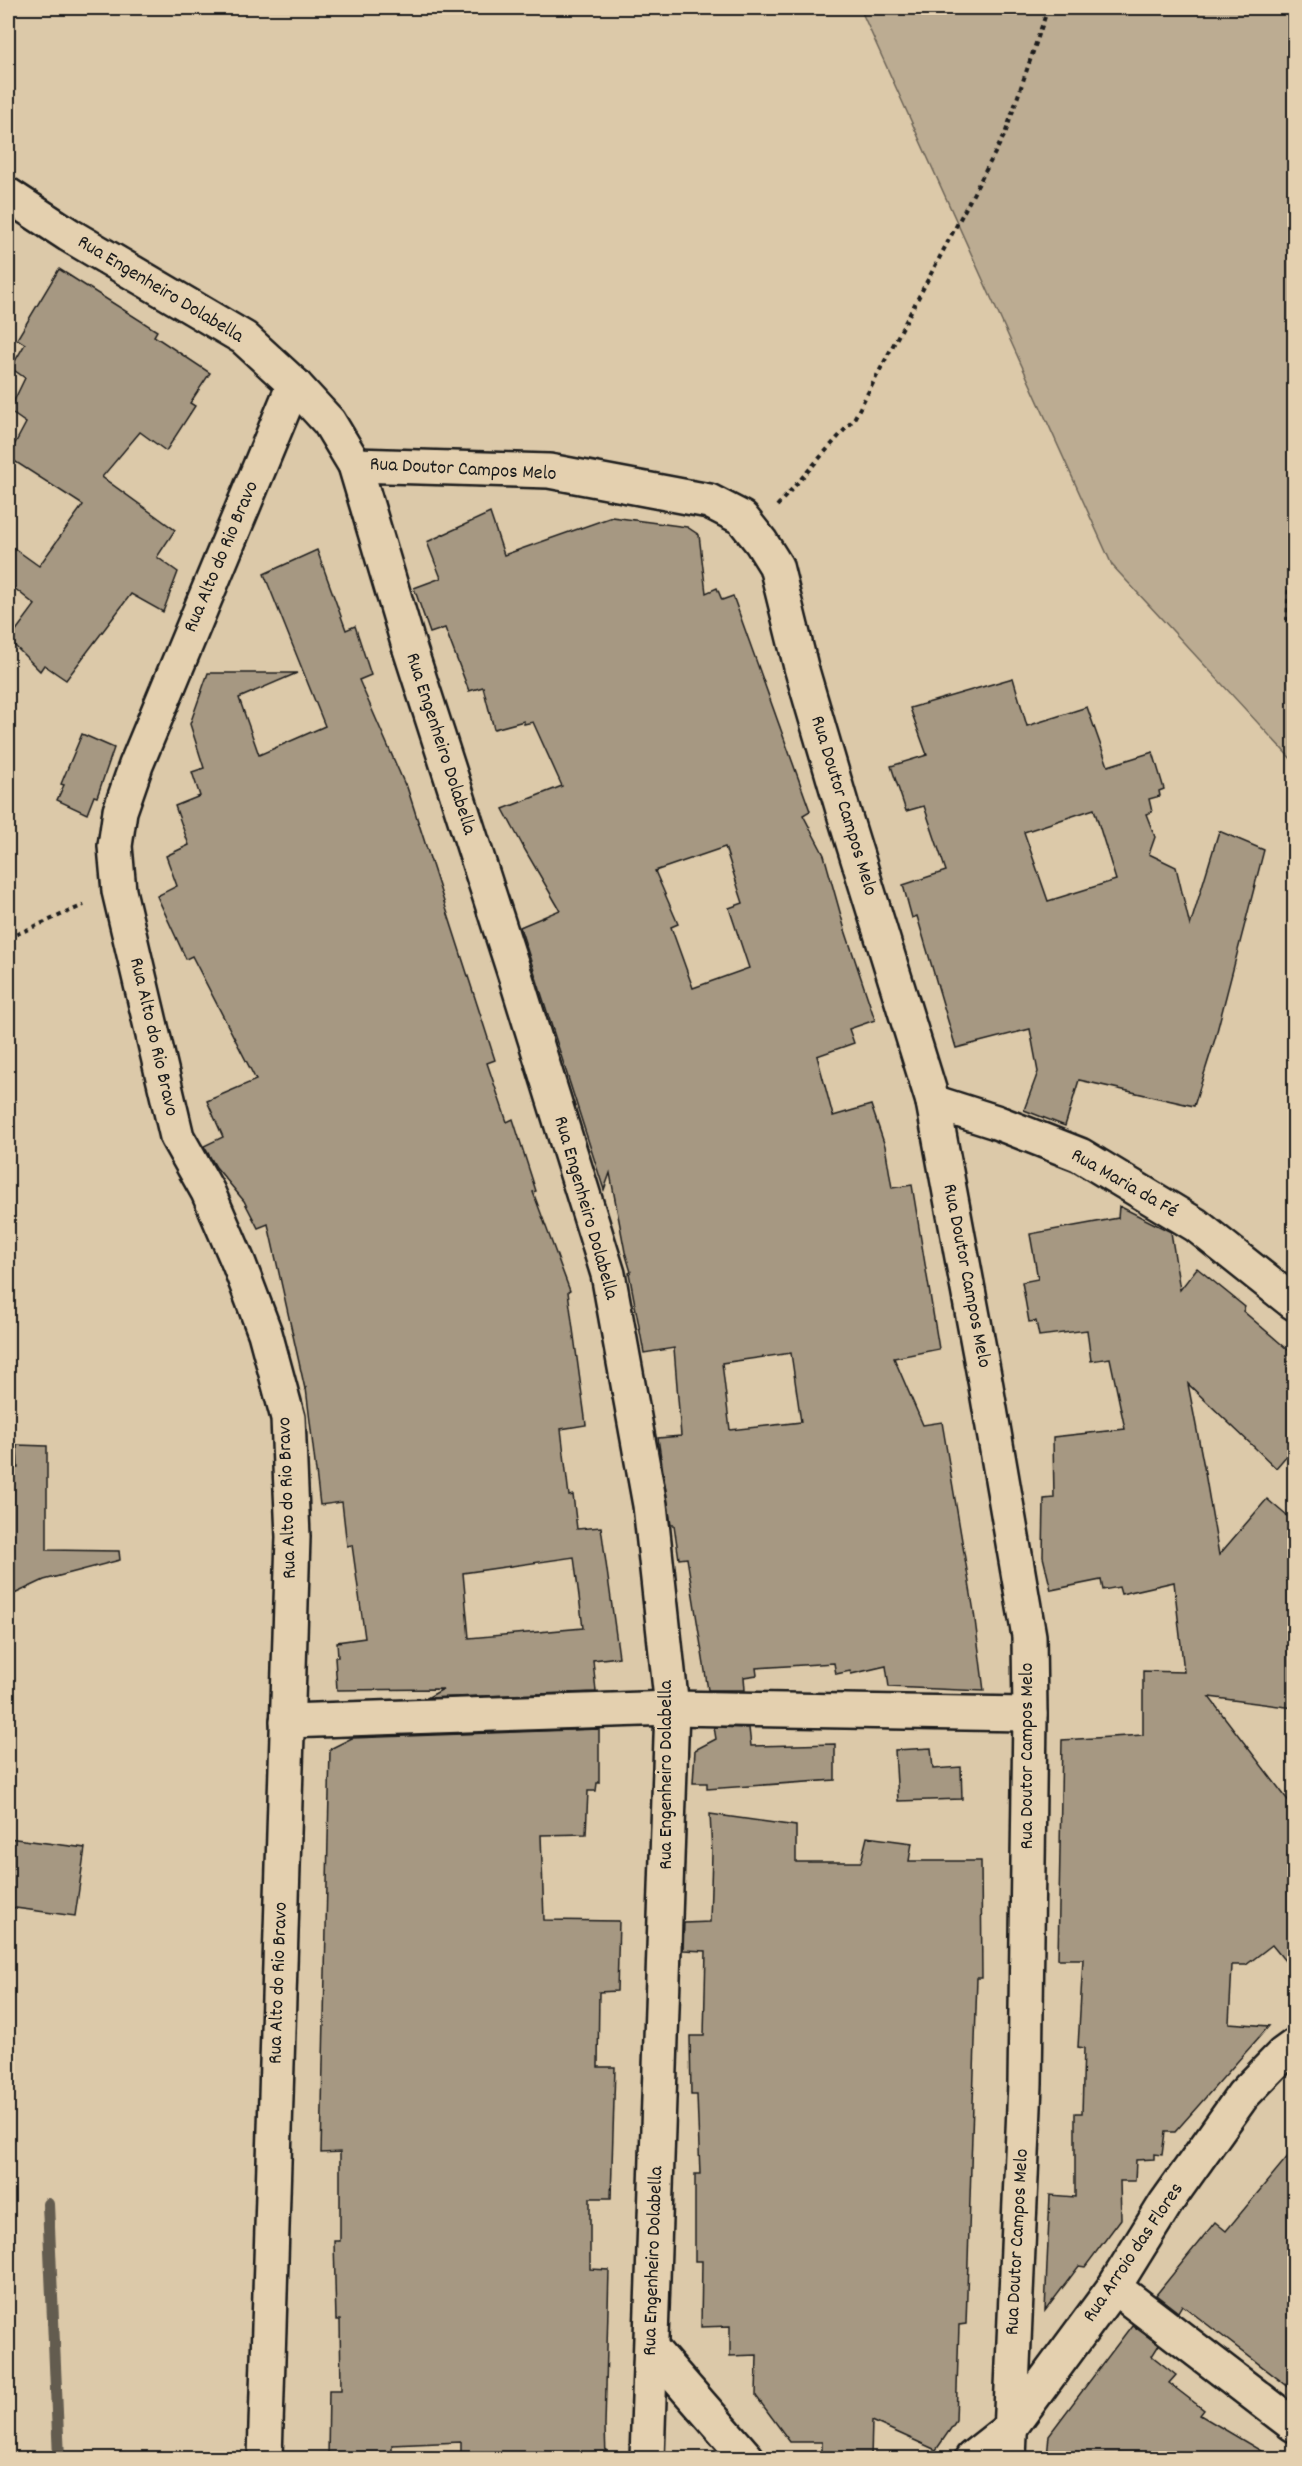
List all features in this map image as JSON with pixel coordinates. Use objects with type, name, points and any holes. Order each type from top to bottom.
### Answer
[{"type":"street","name":"Rua Engenheiro Dolabella","points":[[8,195],[69,235],[244,338],[294,384],[329,422],[355,465],[408,643],[608,1274],[650,1504],[672,1708],[647,2458]]},
{"type":"street","name":"Rua Alto do Rio Bravo","points":[[265,2458],[293,1537],[288,1418],[265,1333],[239,1264],[208,1192],[177,1137],[118,891],[115,846],[120,811],[136,765],[294,384]]},
{"type":"street","name":"Rua Doutor Campos Melo","points":[[355,465],[549,471],[709,501],[742,518],[776,566],[801,667],[933,1102],[986,1386],[1029,1636],[1025,2084],[1009,2444]]},
{"type":"street","name":"Rua Maria da Fé","points":[[933,1102],[996,1122],[1080,1155],[1196,1225],[1294,1303]]},
{"type":"street","points":[[287,1721],[672,1708],[1030,1714]]},
{"type":"street","name":"Rua Arroio das Flores","points":[[972,2458],[1009,2444],[1114,2287],[1166,2203],[1244,2095],[1283,2054],[1294,2046]]},
{"type":"street","points":[[1114,2287],[1294,2425]]},
{"type":"street","points":[[652,2349],[747,2458]]},
{"type":"path","points":[[753,532],[855,419],[1005,134],[1048,8]]},
{"type":"path","points":[[1294,501],[1287,621],[1294,631]]},
{"type":"path","points":[[8,938],[118,891]]},
{"type":"shaded area","points":[[860,8],[1294,8],[1294,762],[1112,565]]},
{"type":"building","points":[[59,269],[157,331],[154,336],[210,373],[190,403],[195,406],[166,451],[140,432],[102,477],[175,530],[157,557],[178,572],[163,612],[131,594],[66,680],[44,665],[40,671],[9,640],[35,605],[8,583],[8,544],[39,566],[83,505],[8,457],[26,423],[9,411],[25,378],[11,368],[25,344],[17,339]]},
{"type":"building","points":[[490,513],[504,555],[612,517],[687,527],[699,535],[706,593],[717,588],[722,600],[733,596],[810,811],[803,815],[824,855],[845,930],[875,1020],[849,1029],[854,1043],[817,1056],[833,1116],[871,1105],[885,1146],[892,1188],[912,1185],[939,1349],[894,1358],[923,1425],[942,1422],[974,1612],[984,1691],[889,1687],[886,1666],[851,1674],[850,1671],[836,1674],[834,1663],[756,1668],[757,1675],[744,1677],[745,1690],[708,1690],[687,1558],[679,1559],[674,1525],[671,1525],[658,1438],[681,1436],[674,1348],[644,1353],[629,1273],[631,1272],[610,1173],[604,1190],[520,927],[560,910],[503,809],[562,786],[533,722],[524,724],[524,721],[494,729],[483,687],[469,691],[445,628],[430,633],[414,588],[441,578],[427,542]],"holes":[[[725,847],[743,903],[729,908],[749,968],[693,988],[671,927],[678,924],[655,871]],[[791,1353],[801,1422],[730,1430],[722,1363]]]},
{"type":"building","points":[[317,550],[346,630],[355,626],[371,675],[359,680],[406,784],[495,1060],[487,1063],[507,1122],[513,1119],[536,1191],[533,1192],[570,1291],[568,1292],[586,1425],[561,1429],[569,1496],[573,1495],[577,1529],[601,1527],[619,1657],[593,1660],[596,1692],[427,1698],[443,1689],[337,1690],[335,1657],[338,1657],[337,1642],[365,1638],[352,1545],[347,1546],[342,1502],[320,1505],[306,1388],[268,1224],[258,1228],[244,1201],[216,1167],[204,1146],[223,1137],[207,1101],[256,1080],[192,956],[186,959],[157,896],[177,886],[166,856],[189,845],[175,806],[200,796],[192,772],[204,768],[190,724],[208,673],[297,673],[239,698],[259,755],[325,726],[264,574]],"holes":[[[574,1557],[583,1628],[469,1638],[463,1573]]]},
{"type":"building","points":[[1013,678],[1027,726],[1087,707],[1108,766],[1153,752],[1164,789],[1159,791],[1160,796],[1149,799],[1152,812],[1146,814],[1155,837],[1149,854],[1176,867],[1190,926],[1219,831],[1264,850],[1215,1039],[1194,1106],[1079,1080],[1065,1126],[1024,1110],[1038,1072],[1030,1029],[956,1048],[917,916],[912,918],[903,885],[946,871],[924,806],[906,811],[891,766],[927,755],[910,708]],"holes":[[[1094,809],[1116,880],[1048,901],[1024,832]]]},
{"type":"building","points":[[82,734],[114,748],[97,797],[94,796],[87,814],[57,800],[64,785],[61,784]]},
{"type":"building","points":[[1119,1206],[1171,1232],[1180,1290],[1197,1268],[1245,1307],[1243,1311],[1294,1355],[1294,1447],[1276,1468],[1188,1384],[1219,1555],[1267,1499],[1294,1522],[1294,1708],[1209,1697],[1294,1808],[1294,1972],[1272,1945],[1246,1965],[1232,1965],[1229,2023],[1269,2026],[1175,2132],[1165,2132],[1162,2155],[1154,2154],[1154,2159],[1136,2160],[1135,2181],[1120,2181],[1121,2219],[1085,2267],[1079,2266],[1045,2311],[1050,2195],[1075,2197],[1075,2113],[1082,2113],[1084,2048],[1078,2047],[1083,1959],[1058,1959],[1062,1740],[1143,1735],[1143,1671],[1184,1672],[1174,1582],[1121,1594],[1119,1587],[1103,1590],[1101,1580],[1051,1590],[1043,1557],[1044,1499],[1054,1498],[1053,1437],[1125,1429],[1110,1358],[1091,1361],[1087,1330],[1039,1336],[1036,1321],[1029,1322],[1022,1282],[1038,1279],[1030,1234],[1118,1218]]},
{"type":"building","points":[[17,1445],[47,1446],[47,1550],[119,1551],[120,1560],[44,1580],[8,1597],[8,1468],[18,1468]]},
{"type":"building","points":[[714,1727],[749,1728],[751,1746],[835,1744],[835,1780],[707,1789],[707,1783],[693,1783],[695,1750],[716,1739]]},
{"type":"building","points":[[599,1729],[599,1783],[597,1783],[596,1791],[588,1791],[586,1834],[541,1835],[544,1920],[619,1921],[617,1991],[599,1992],[598,2067],[615,2067],[611,2198],[590,2198],[590,2269],[609,2270],[606,2458],[461,2458],[461,2442],[392,2445],[392,2458],[328,2458],[329,2390],[341,2390],[340,2320],[336,2320],[334,2241],[340,2241],[340,2152],[321,2153],[330,1749],[352,1738]]},
{"type":"building","points":[[931,1748],[933,1769],[961,1767],[962,1799],[898,1801],[895,1750]]},
{"type":"building","points":[[710,1814],[796,1826],[796,1862],[861,1862],[867,1837],[912,1843],[909,1861],[981,1861],[982,1978],[977,1978],[966,2324],[959,2325],[956,2421],[936,2450],[872,2421],[871,2458],[822,2458],[822,2442],[790,2442],[756,2396],[757,2355],[730,2356],[730,2326],[701,2327],[702,2261],[695,2261],[695,2174],[700,2174],[697,2095],[691,2095],[690,2036],[704,2036],[706,1951],[683,1950],[684,1923],[710,1922],[712,1853]]},
{"type":"building","points":[[8,1838],[85,1848],[75,1916],[8,1907]]},
{"type":"building","points":[[1294,2149],[1294,2391],[1182,2305],[1178,2312],[1156,2295],[1215,2222],[1226,2231]]},
{"type":"building","points":[[1132,2325],[1159,2345],[1152,2356],[1176,2375],[1169,2383],[1204,2410],[1200,2415],[1273,2458],[1047,2458],[1049,2435]]},
{"type":"waterway","points":[[48,2204],[59,2458]]}]
